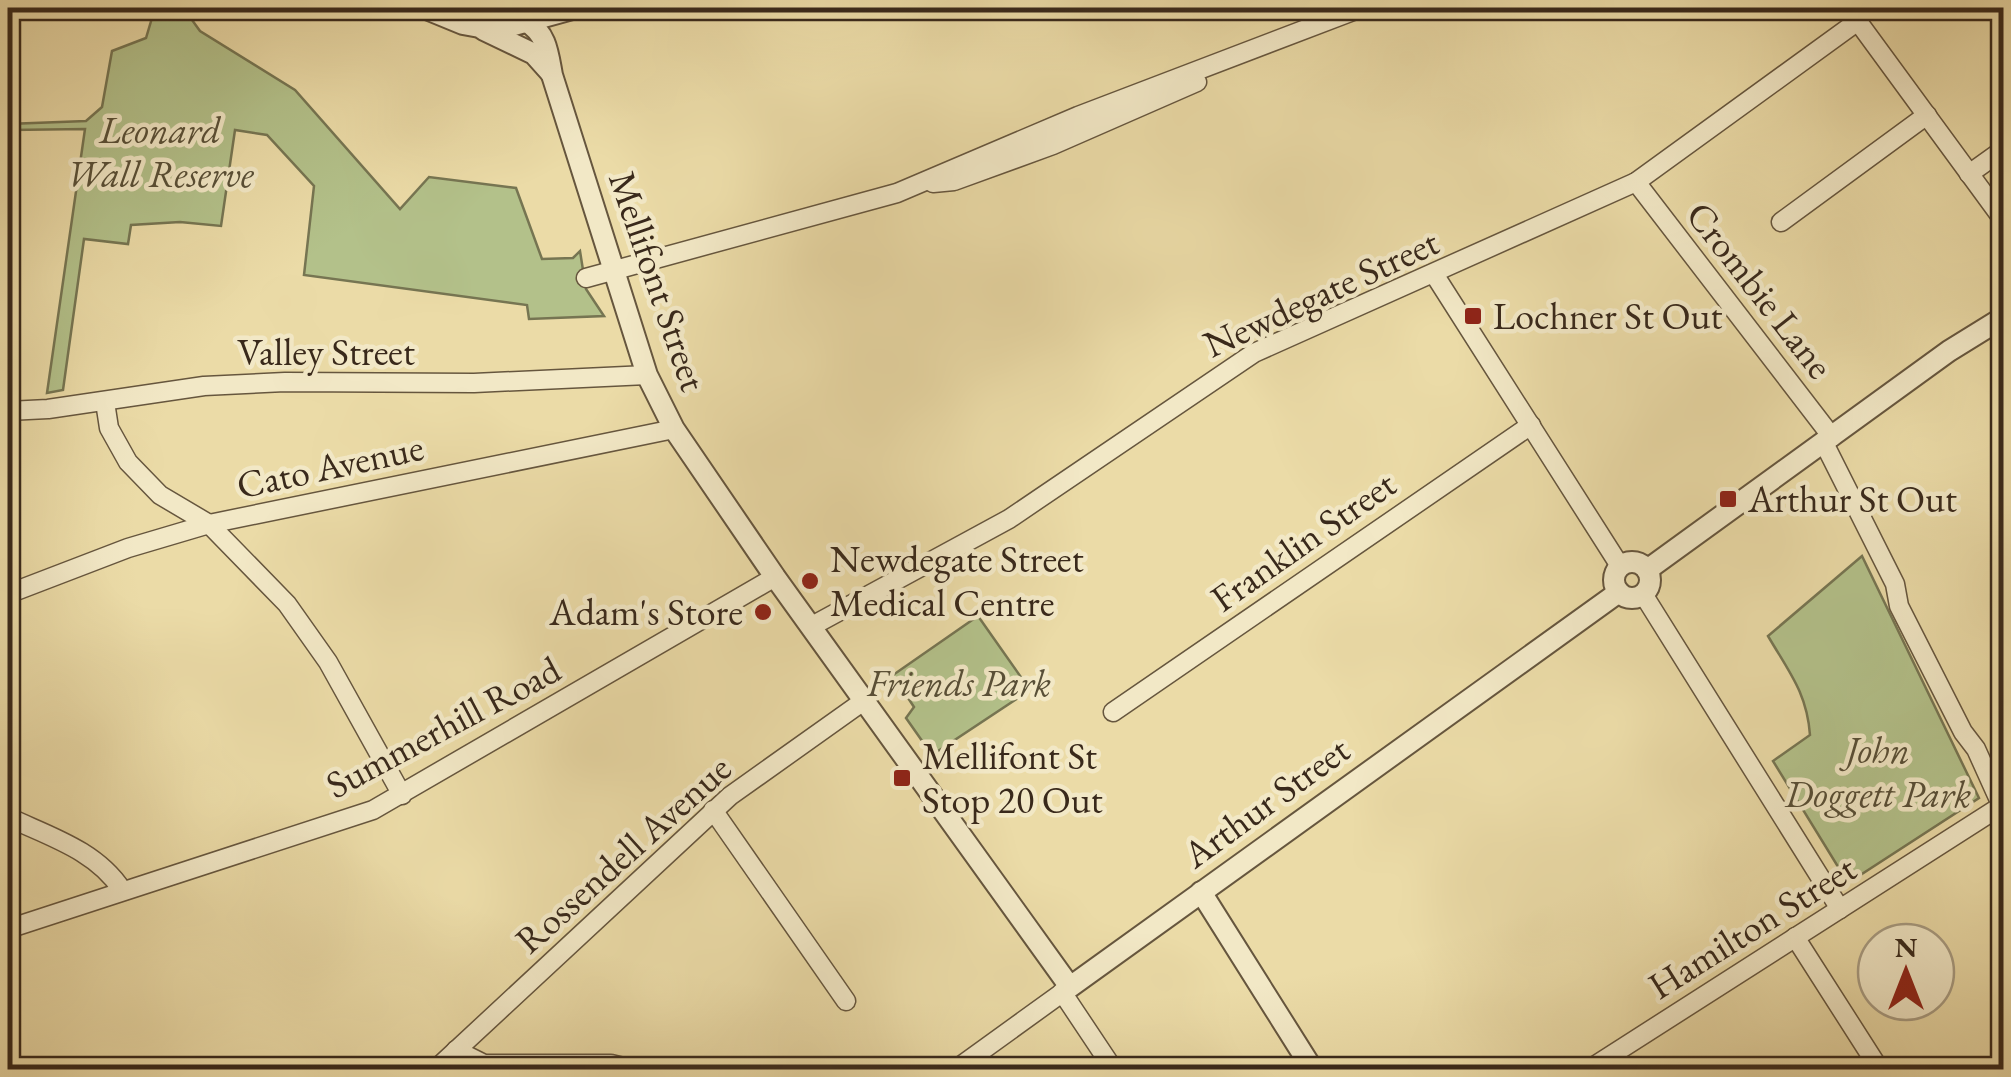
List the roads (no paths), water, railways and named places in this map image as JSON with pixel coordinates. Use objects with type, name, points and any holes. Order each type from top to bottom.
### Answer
[{"type":"street","name":"Mellifont Street","points":[[424,8],[534,54]]},
{"type":"street","points":[[481,29],[505,28],[531,15],[576,8]]},
{"type":"street","points":[[586,278],[920,184],[1078,116],[1361,8]]},
{"type":"street","points":[[1850,11],[2004,221]]},
{"type":"street","name":"Newdegate Street","points":[[812,626],[1009,519],[1254,353],[1636,182],[1850,11]]},
{"type":"street","name":"Mellifont Street","points":[[531,15],[524,34],[534,54],[552,75]]},
{"type":"street","name":"Mellifont Street","points":[[531,15],[544,40],[647,375],[674,429],[1066,989]]},
{"type":"street","points":[[1781,222],[1927,115]]},
{"type":"street","points":[[1969,174],[2004,149]]},
{"type":"street","name":"Crombie Lane","points":[[1636,182],[1828,440],[1894,584],[1899,606],[1962,732],[1976,750],[2002,809]]},
{"type":"street","points":[[1434,274],[1620,566]]},
{"type":"street","points":[[1648,570],[1948,351],[2004,318]]},
{"type":"street","name":"Valley Street","points":[[8,411],[105,402],[204,386],[285,382],[474,383],[647,375]]},
{"type":"street","points":[[105,402],[109,428],[128,462],[169,501],[209,524],[287,604],[354,705],[402,795]]},
{"type":"street","name":"Franklin Street","points":[[1113,712],[1531,425]]},
{"type":"street","name":"Cato Avenue","points":[[8,594],[128,548],[209,524],[674,429]]},
{"type":"street","points":[[1620,566],[1635,562],[1648,570]]},
{"type":"street","points":[[1620,566],[1614,581],[1619,592],[1633,597],[1643,594],[1649,586],[1648,570]]},
{"type":"street","name":"Summerhill Road","points":[[8,929],[359,816],[402,795],[775,577]]},
{"type":"street","name":"Arthur Street","points":[[955,1070],[1619,592]]},
{"type":"street","points":[[1643,594],[1840,910]]},
{"type":"street","name":"Rossendell Avenue","points":[[435,1070],[713,810],[865,700]]},
{"type":"street","name":"Hamilton Street","points":[[1588,1070],[2002,809]]},
{"type":"street","points":[[713,810],[846,1001]]},
{"type":"street","points":[[8,817],[82,852],[104,867],[122,890]]},
{"type":"street","points":[[1200,892],[1313,1070]]},
{"type":"street","points":[[1795,937],[1880,1070]]},
{"type":"street","points":[[1066,989],[1114,1070]]},
{"type":"street","points":[[456,1050],[484,1064],[610,1064],[636,1070]]},
{"type":"place","name":"Lochner St Out","points":[[1473,316]]},
{"type":"place","name":"Arthur St Out","points":[[1728,499]]},
{"type":"place","name":"Newdegate Street Medical Centre","points":[[810,581]]},
{"type":"place","name":"Adam's Store","points":[[763,612]]},
{"type":"place","name":"Mellifont St Stop 20 Out","points":[[902,778]]},
{"type":"park label","name":"Leonard Wall Reserve","points":[[160,152]]},
{"type":"park label","name":"Friends Park","points":[[959,683]]},
{"type":"park label","name":"John Doggett Park","points":[[1878,772]]}]
